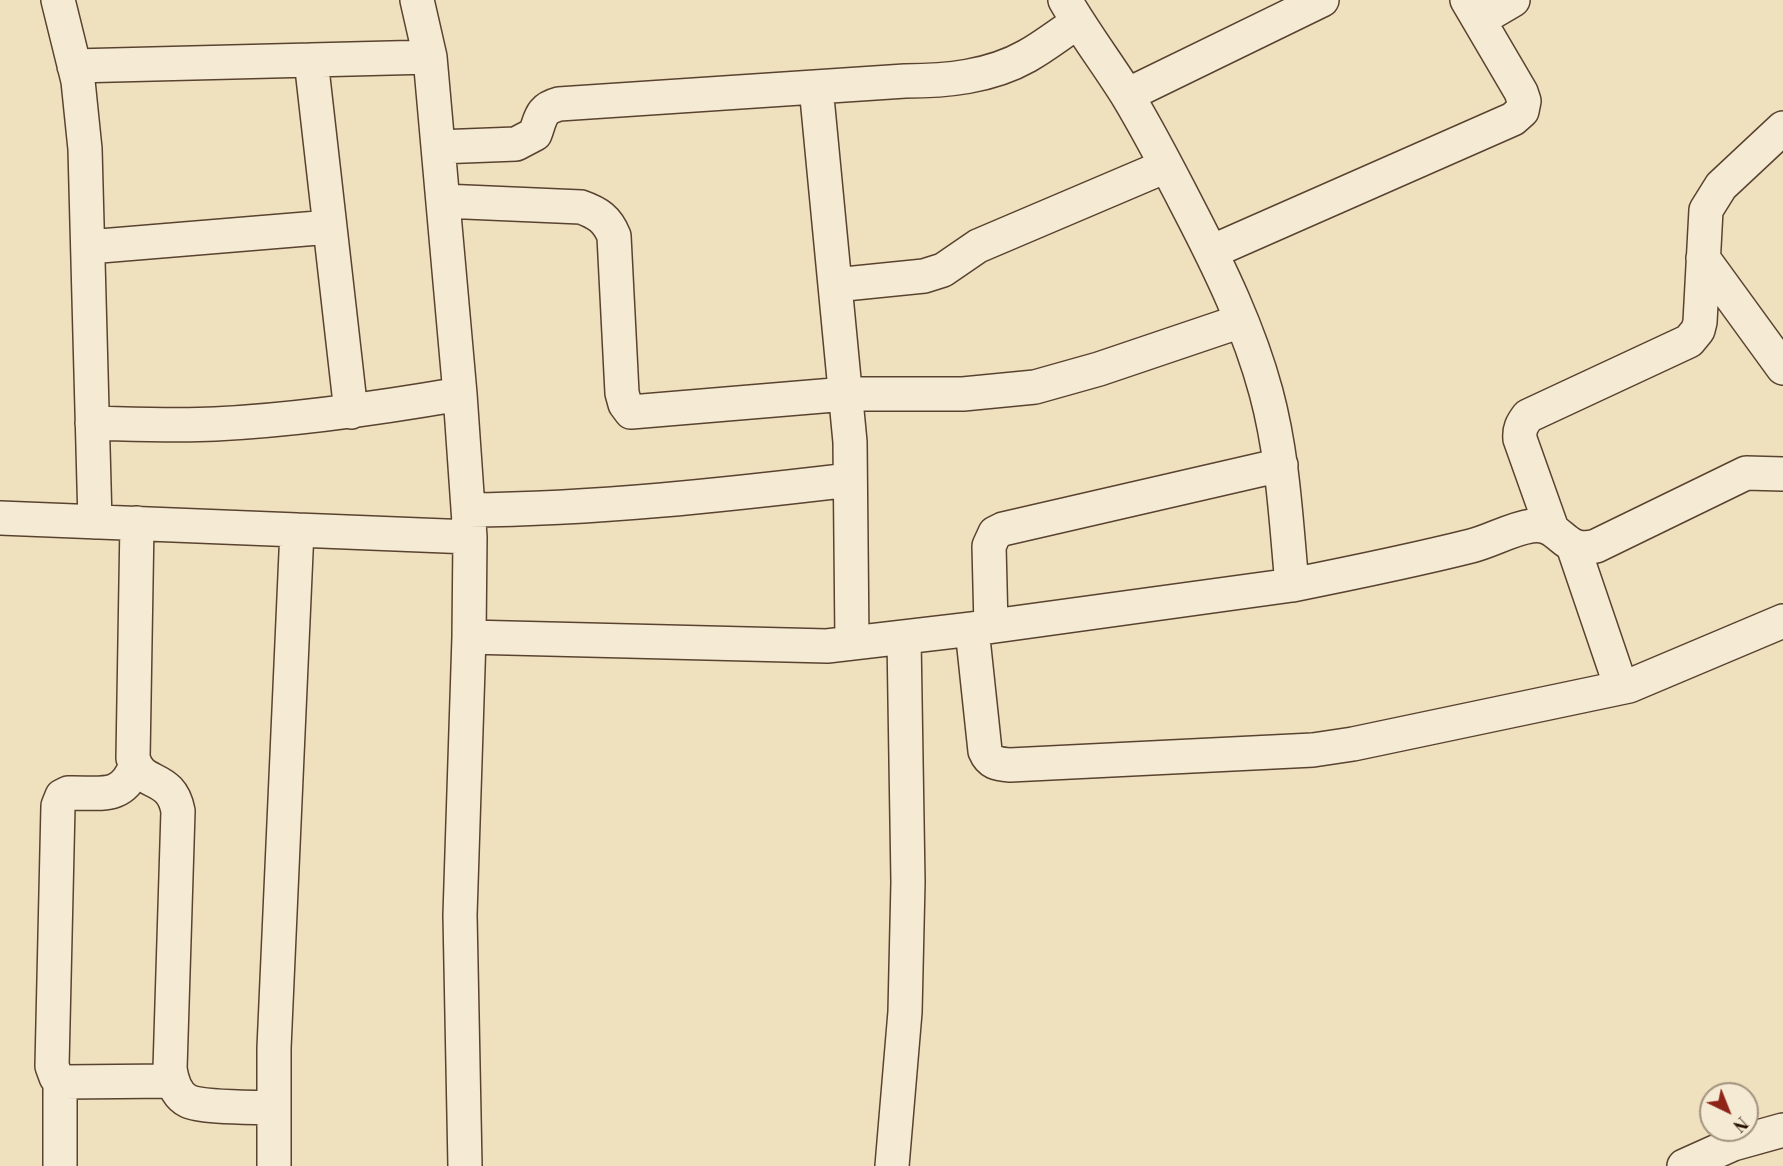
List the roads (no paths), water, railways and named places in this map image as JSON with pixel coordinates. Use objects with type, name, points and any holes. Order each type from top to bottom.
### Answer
[{"type":"street","points":[[58,0],[78,81],[85,148],[95,522]]},
{"type":"street","points":[[417,0],[430,57],[469,523],[469,637],[460,915],[465,1166]]},
{"type":"street","points":[[1127,95],[1322,0]]},
{"type":"street","points":[[1211,252],[1513,119],[1522,111],[1524,101],[1521,92],[1473,10],[1514,0]]},
{"type":"street","points":[[438,147],[516,144],[535,134],[542,114],[549,106],[559,104],[905,81],[938,81],[1000,69],[1026,57],[1071,11],[1127,95],[1166,166],[1211,252],[1241,321],[1266,390],[1281,465],[1292,585]]},
{"type":"street","points":[[74,66],[430,57]]},
{"type":"street","points":[[311,60],[351,412]]},
{"type":"street","points":[[816,87],[850,441],[852,643]]},
{"type":"street","points":[[1621,687],[1519,432],[1528,416],[1689,341],[1694,336],[1700,322],[1706,210],[1712,197],[1721,186],[1783,128]]},
{"type":"street","points":[[835,285],[924,276],[943,270],[978,246],[1166,166]]},
{"type":"street","points":[[443,201],[581,207],[604,218],[614,236],[622,393],[625,404],[631,412],[846,394],[963,394],[1035,387],[1100,369],[1241,321]]},
{"type":"street","points":[[88,247],[330,227]]},
{"type":"street","points":[[1703,258],[1783,368]]},
{"type":"street","points":[[92,423],[213,425],[286,420],[460,394]]},
{"type":"street","points":[[1281,465],[1003,529],[995,533],[989,546],[982,628],[985,751],[988,759],[997,764],[1010,765],[1313,750],[1353,744],[1621,687],[1783,621]]},
{"type":"street","points":[[469,637],[827,646],[904,638],[1292,585],[1400,564],[1484,542],[1528,526],[1540,525],[1585,549],[1596,546],[1746,473],[1780,483]]},
{"type":"street","points":[[0,518],[297,530],[469,523],[520,510],[619,504],[850,480]]},
{"type":"street","points":[[136,523],[133,758],[135,767],[141,774],[170,789],[176,799],[178,811],[172,1081],[179,1094],[188,1101],[202,1104],[273,1108]]},
{"type":"street","points":[[274,1166],[275,1037],[297,530]]},
{"type":"street","points":[[892,1166],[906,1000],[908,882],[904,638]]},
{"type":"street","points":[[60,1166],[60,1081],[52,1066],[58,806],[62,796],[68,792],[117,791],[125,786],[135,767]]},
{"type":"street","points":[[60,1081],[172,1081]]},
{"type":"street","points":[[1684,1166],[1732,1144],[1783,1130]]}]
